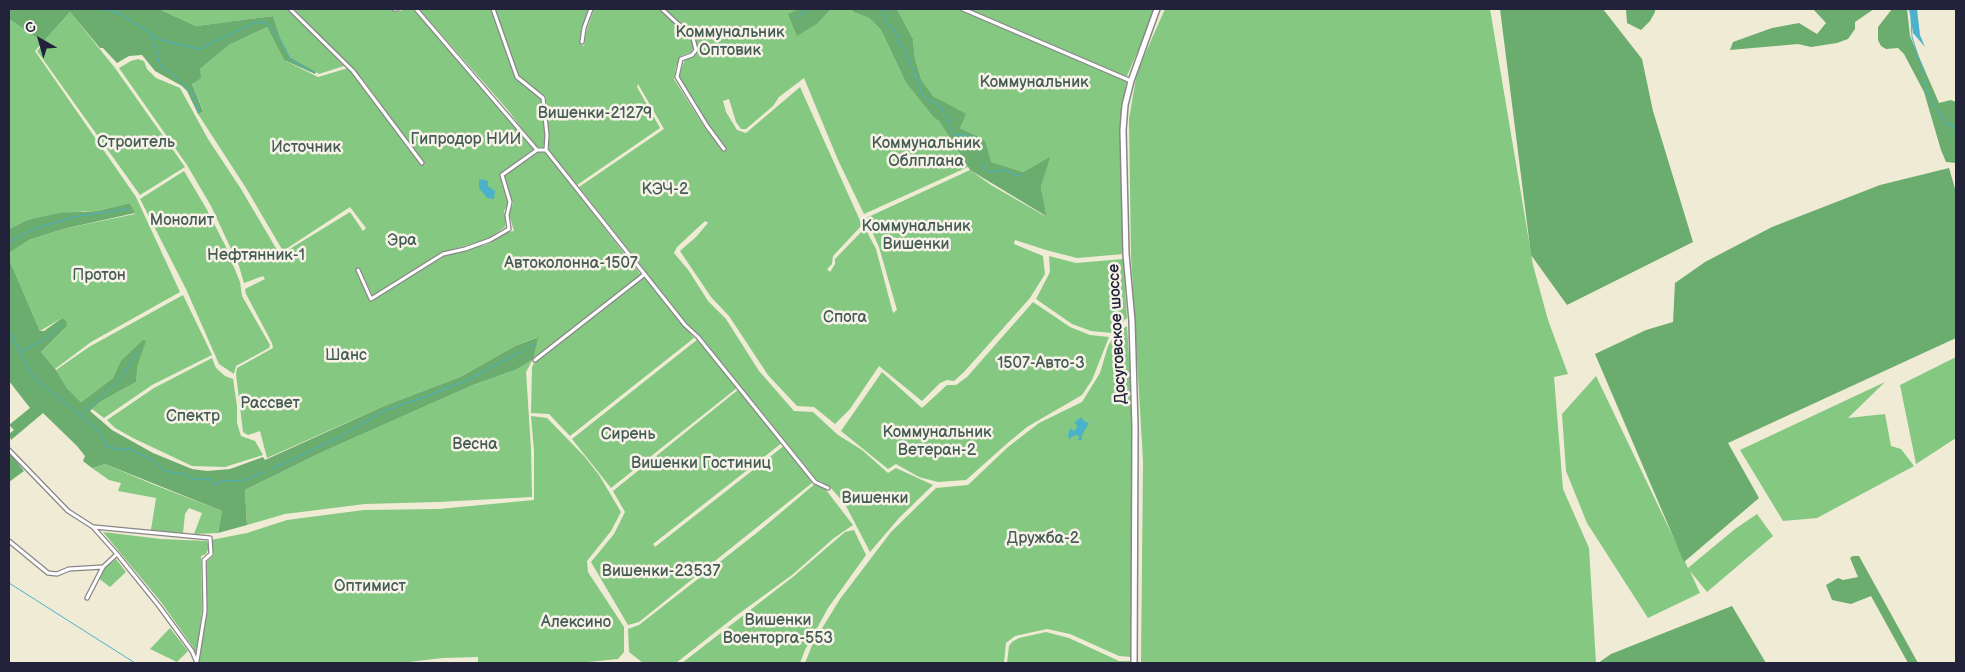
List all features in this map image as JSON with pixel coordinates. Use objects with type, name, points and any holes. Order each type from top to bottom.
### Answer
[{"type":"main road","name":"Досуговское шоссе","points":[[1134,663],[1135,428],[1132,320],[1126,254],[1123,130],[1125,105],[1131,81],[1157,9]]},
{"type":"street","points":[[290,9],[363,83],[422,163]]},
{"type":"street","points":[[416,9],[511,117],[537,150]]},
{"type":"street","points":[[492,9],[517,77],[543,98],[547,135],[546,150],[685,325],[698,337],[816,482],[828,488]]},
{"type":"street","points":[[582,42],[584,28],[591,9]]},
{"type":"street","points":[[662,9],[693,38],[696,50],[692,55],[681,58],[677,77],[706,126],[724,148]]},
{"type":"street","points":[[963,9],[1131,81]]},
{"type":"street","points":[[358,270],[371,298],[443,254],[482,243],[509,229],[507,215],[510,202],[502,175],[537,150],[546,150]]},
{"type":"street","points":[[534,360],[645,274]]},
{"type":"street","points":[[9,450],[68,511],[93,528],[117,554],[187,644],[197,663]]},
{"type":"street","points":[[93,528],[210,538],[211,554],[204,560],[205,611],[197,663]]},
{"type":"street","points":[[9,541],[48,573],[57,574],[69,569],[103,566]]},
{"type":"street","points":[[87,598],[103,566],[117,554]]},
{"type":"green space","points":[[9,9],[159,9],[196,26],[273,16],[280,37],[290,57],[316,72],[315,74],[284,60],[267,27],[229,45],[200,69],[201,78],[192,84],[203,111],[198,114],[187,91],[182,86],[155,71],[142,55],[129,56],[117,63],[103,48],[100,48],[70,12],[43,42],[9,19]]},
{"type":"green space","points":[[159,9],[288,9],[344,66],[319,74],[290,57],[280,37],[273,16],[196,26]]},
{"type":"green space","points":[[294,9],[393,9],[397,12],[405,9],[414,9],[534,149],[500,174],[508,204],[504,211],[506,218],[505,227],[486,240],[446,251],[373,296],[359,268],[357,269],[370,301],[446,255],[488,244],[508,232],[514,231],[509,214],[513,203],[503,175],[538,151],[546,153],[641,275],[533,359],[526,372],[532,497],[365,504],[285,514],[247,525],[245,490],[320,453],[473,385],[515,370],[537,337],[515,346],[460,377],[384,406],[267,458],[260,431],[248,435],[243,432],[236,374],[237,368],[273,348],[245,289],[265,279],[263,276],[244,283],[239,266],[211,206],[187,165],[119,68],[138,59],[144,61],[147,69],[156,78],[180,88],[208,139],[241,189],[280,255],[350,212],[363,231],[366,228],[350,207],[283,251],[246,188],[198,114],[203,110],[192,84],[200,69],[229,45],[267,27],[284,60],[318,77],[348,68],[421,166],[425,164],[364,81]]},
{"type":"green space","points":[[419,9],[491,9],[516,78],[541,98],[546,134],[543,148],[535,146],[507,109]]},
{"type":"green space","points":[[494,9],[588,9],[582,28],[580,44],[584,46],[586,32],[594,9],[659,9],[691,39],[694,47],[691,52],[681,56],[676,67],[674,79],[705,128],[724,152],[727,150],[705,122],[678,78],[685,59],[695,55],[698,51],[694,37],[663,9],[799,9],[789,15],[818,23],[831,9],[852,9],[853,12],[869,18],[881,30],[906,83],[934,118],[939,121],[968,167],[864,214],[838,160],[804,78],[779,97],[773,106],[746,129],[741,129],[736,122],[729,99],[723,101],[726,112],[737,130],[746,133],[800,87],[862,225],[833,256],[832,264],[827,269],[830,272],[835,264],[835,259],[865,228],[876,249],[893,313],[897,310],[879,247],[866,218],[970,170],[991,185],[1045,216],[1041,187],[1049,158],[1023,172],[990,162],[985,140],[960,128],[943,102],[933,96],[921,79],[915,58],[913,39],[897,9],[1156,9],[1127,76],[1120,127],[1124,254],[1077,258],[1015,240],[1014,244],[1043,256],[1045,274],[1030,298],[964,372],[954,381],[947,380],[940,383],[922,401],[879,366],[850,409],[835,424],[814,407],[797,406],[768,375],[729,316],[711,297],[680,251],[708,223],[705,221],[677,247],[674,253],[689,271],[708,301],[726,319],[759,371],[794,411],[813,412],[838,435],[862,450],[888,473],[896,468],[933,485],[899,518],[870,552],[845,504],[829,486],[816,479],[701,337],[691,329],[579,187],[664,129],[638,84],[637,87],[660,128],[577,185],[549,151],[546,97],[519,77]]},
{"type":"green space","points":[[799,9],[831,9],[818,23],[797,36],[788,14]]},
{"type":"green space","points":[[852,9],[897,9],[913,39],[915,58],[921,79],[933,96],[966,114],[960,128],[985,140],[991,162],[1023,172],[1050,157],[1041,187],[1046,216],[970,170],[939,121],[934,118],[906,83],[881,30],[869,18],[853,12]]},
{"type":"green space","points":[[1165,9],[1490,9],[1533,265],[1548,320],[1568,374],[1554,377],[1563,489],[1589,548],[1596,663],[1141,663],[1143,461],[1131,256],[1129,119],[1137,72]]},
{"type":"green space","points":[[1500,9],[1603,9],[1642,59],[1653,111],[1693,242],[1567,305],[1531,255]]},
{"type":"green space","points":[[1626,9],[1655,9],[1655,12],[1650,21],[1641,30],[1627,23]]},
{"type":"green space","points":[[1813,9],[1874,9],[1855,22],[1855,29],[1848,39],[1837,43],[1811,47],[1798,44],[1730,50],[1733,42],[1772,28],[1799,23],[1817,34],[1826,23]]},
{"type":"green space","points":[[1892,9],[1907,9],[1910,36],[1939,103],[1951,100],[1956,102],[1956,163],[1946,162],[1924,92],[1904,54],[1898,48],[1886,49],[1881,46],[1878,40],[1878,27]]},
{"type":"green space","name":"Протон","points":[[70,12],[115,68],[185,167],[140,195],[37,51],[44,43],[35,51],[136,197],[180,292],[91,342],[55,369],[41,352],[66,327],[62,318],[40,331],[9,259],[9,253],[29,240],[63,229],[135,214],[130,203],[97,211],[85,211],[27,220],[9,229],[9,19],[43,42]]},
{"type":"green space","points":[[1949,168],[1956,192],[1956,338],[1728,443],[1759,498],[1684,562],[1595,354],[1646,330],[1673,322],[1675,283],[1705,262],[1772,227],[1880,185]]},
{"type":"green space","name":"Монолит","points":[[184,171],[225,245],[240,282],[242,296],[270,345],[269,348],[236,366],[234,374],[219,364],[186,289],[140,199]]},
{"type":"green space","points":[[130,203],[135,213],[63,229],[29,240],[9,253],[9,229],[27,220],[60,213],[97,211]]},
{"type":"green space","points":[[1049,256],[1076,263],[1123,259],[1127,318],[1112,333],[1091,331],[1072,324],[1036,299],[1050,272]]},
{"type":"green space","points":[[9,259],[40,331],[44,331],[62,318],[67,322],[66,327],[41,352],[56,370],[67,388],[81,402],[113,378],[121,361],[143,340],[146,341],[138,364],[136,382],[100,402],[90,411],[112,430],[153,453],[192,469],[207,471],[230,469],[263,457],[265,460],[384,406],[460,377],[515,346],[538,337],[533,359],[515,370],[473,385],[320,453],[245,490],[247,525],[218,533],[222,511],[105,464],[92,468],[83,461],[85,456],[77,446],[43,413],[11,440],[9,434],[14,430],[9,425],[30,408],[9,381]]},
{"type":"green space","points":[[644,277],[694,338],[570,436],[549,414],[531,413],[532,367],[535,361]]},
{"type":"green space","points":[[183,295],[212,355],[152,385],[104,418],[92,409],[100,402],[136,382],[138,364],[145,341],[122,361],[113,378],[81,402],[67,388],[56,370],[89,347]]},
{"type":"green space","points":[[1033,302],[1070,327],[1090,335],[1109,337],[1092,380],[1082,395],[1027,427],[966,480],[938,482],[919,477],[896,464],[888,469],[841,431],[882,372],[922,408],[947,385],[956,385],[967,377]]},
{"type":"green space","name":"Дружба-2","points":[[1127,326],[1135,451],[1131,657],[1119,656],[1070,634],[1047,629],[1015,636],[1006,643],[1004,663],[805,663],[813,643],[840,599],[891,532],[936,488],[968,485],[1008,447],[1039,423],[1082,402],[1100,373],[1108,346],[1116,333]]},
{"type":"green space","name":"Сирень","points":[[698,339],[737,388],[611,488],[572,439]]},
{"type":"green space","points":[[1956,357],[1956,438],[1916,464],[1900,385]]},
{"type":"green space","name":"Спектр","points":[[212,358],[216,368],[225,376],[233,379],[237,406],[237,423],[241,436],[255,441],[263,455],[225,467],[192,466],[133,438],[115,428],[107,420],[154,388]]},
{"type":"green space","points":[[1596,376],[1688,568],[1735,529],[1757,514],[1773,536],[1707,592],[1690,571],[1700,593],[1648,618],[1587,523],[1566,471],[1562,414]]},
{"type":"green space","points":[[1885,382],[1848,418],[1885,414],[1891,446],[1901,449],[1914,466],[1817,518],[1783,521],[1740,450]]},
{"type":"green space","points":[[739,389],[783,442],[653,544],[655,547],[785,445],[812,483],[639,622],[628,625],[591,562],[614,534],[625,512],[613,491]]},
{"type":"green space","name":"Оптимист","points":[[531,416],[547,418],[584,456],[599,475],[621,512],[611,531],[587,561],[588,572],[624,627],[624,652],[618,659],[578,663],[478,663],[478,657],[443,658],[400,663],[199,662],[206,612],[206,562],[214,555],[211,540],[247,533],[287,520],[364,510],[439,509],[534,500],[534,451]]},
{"type":"green space","points":[[10,453],[24,471],[9,482],[9,455]]},
{"type":"green space","points":[[105,464],[222,511],[218,533],[194,534],[202,513],[189,508],[185,514],[183,533],[151,530],[156,498],[118,491],[121,483],[109,480],[92,468]]},
{"type":"green space","name":"Вишенки","points":[[816,483],[826,490],[853,525],[834,538],[792,575],[676,663],[643,663],[629,652],[628,629],[639,625],[758,532]]},
{"type":"green space","name":"Вишенки Военторга-553","points":[[854,530],[866,555],[828,608],[800,663],[682,663],[794,576],[845,532]]},
{"type":"green space","points":[[103,532],[161,539],[207,541],[209,547],[206,554],[201,556],[202,610],[195,654],[193,647],[161,602]]},
{"type":"green space","points":[[1859,556],[1918,663],[1908,663],[1871,596],[1851,604],[1832,600],[1826,585],[1838,578],[1843,580],[1858,577],[1850,558]]},
{"type":"green space","points":[[116,559],[126,572],[110,587],[98,578],[103,569]]},
{"type":"green space","points":[[1732,606],[1766,663],[1598,663],[1611,654]]},
{"type":"green space","points":[[170,628],[188,651],[177,662],[150,649]]},
{"type":"green space","points":[[1046,632],[1069,638],[1119,661],[1133,661],[1133,663],[1007,663],[1009,646],[1012,642],[1019,638]]},
{"type":"water","points":[[1909,9],[1917,9],[1920,35],[1925,47],[1913,33]]},
{"type":"water","points":[[479,180],[488,181],[488,186],[495,191],[494,199],[487,198],[479,188]]},
{"type":"water","points":[[1081,417],[1085,422],[1089,423],[1082,435],[1082,440],[1078,440],[1079,436],[1075,435],[1069,439],[1068,434],[1071,428],[1074,431],[1076,429],[1077,425],[1074,423]]},
{"type":"waterway","points":[[106,9],[120,14],[161,40],[199,49],[254,23],[265,22],[279,37],[291,60],[313,72]]},
{"type":"waterway","points":[[796,18],[809,9]]},
{"type":"waterway","points":[[882,9],[887,23],[893,28],[906,52],[923,96],[943,109],[943,114],[948,119],[954,135],[976,138],[981,146],[982,167],[989,172],[1005,170],[1022,176]]},
{"type":"waterway","points":[[1911,19],[1912,37],[1922,68],[1925,86],[1945,123],[1955,127],[1956,135]]},
{"type":"waterway","points":[[151,34],[160,65],[176,77],[193,95],[199,112]]},
{"type":"waterway","points":[[9,242],[36,228],[78,216],[128,209]]},
{"type":"waterway","points":[[20,352],[48,337],[61,325]]},
{"type":"waterway","points":[[9,331],[33,377],[98,430],[107,447],[126,450],[128,448],[152,460],[165,471],[187,475],[191,479],[210,479],[215,485],[222,481],[246,480],[266,471]]},
{"type":"waterway","points":[[529,347],[535,344]]},
{"type":"waterway","points":[[81,415],[120,380],[139,349]]},
{"type":"waterway","points":[[271,469],[338,438],[386,410],[468,380],[524,350]]},
{"type":"waterway","points":[[9,583],[135,663]]},
{"type":"park label","name":"Коммунальник Оптовик","points":[[730,42]]},
{"type":"park label","name":"Коммунальник","points":[[1034,83]]},
{"type":"park label","name":"Вишенки-21279","points":[[595,114]]},
{"type":"park label","name":"Гипродор НИИ","points":[[466,140]]},
{"type":"park label","name":"Строитель","points":[[136,143]]},
{"type":"park label","name":"Источник","points":[[306,148]]},
{"type":"park label","name":"Коммунальник Облплана","points":[[926,153]]},
{"type":"park label","name":"КЭЧ-2","points":[[665,190]]},
{"type":"park label","name":"Коммунальник Вишенки","points":[[916,236]]},
{"type":"park label","name":"Эра","points":[[402,241]]},
{"type":"park label","name":"Нефтянник-1","points":[[256,256]]},
{"type":"park label","name":"Автоколонна-1507","points":[[571,264]]},
{"type":"park label","name":"Спога","points":[[845,318]]},
{"type":"park label","name":"Шанс","points":[[346,356]]},
{"type":"park label","name":"1507-Авто-3","points":[[1041,364]]},
{"type":"park label","name":"Рассвет","points":[[270,404]]},
{"type":"park label","name":"Коммунальник Ветеран-2","points":[[937,442]]},
{"type":"park label","name":"Весна","points":[[475,445]]},
{"type":"park label","name":"Вишенки Гостиниц","points":[[701,464]]},
{"type":"park label","name":"Вишенки-23537","points":[[661,572]]},
{"type":"park label","name":"Алексино","points":[[576,623]]}]
